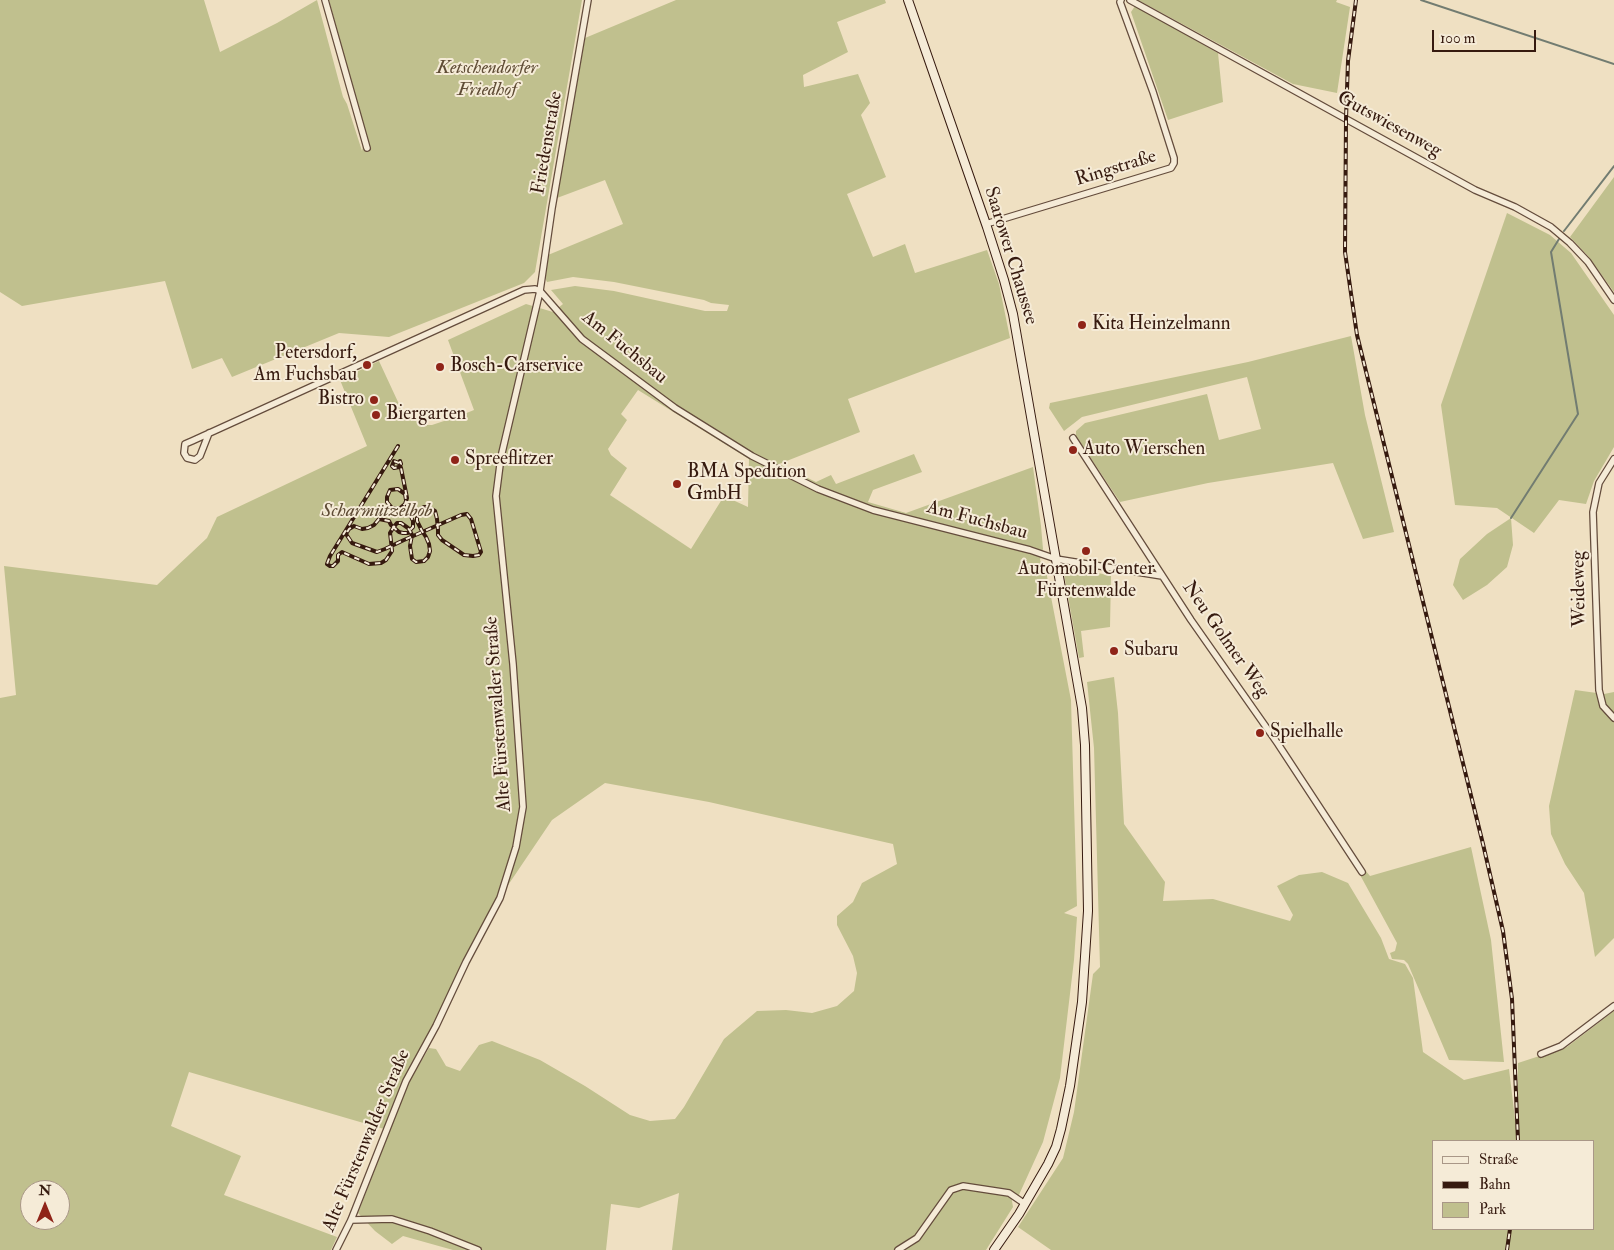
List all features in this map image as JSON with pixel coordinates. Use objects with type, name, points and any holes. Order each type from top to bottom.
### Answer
[{"type":"main road","name":"Saarower Chaussee","points":[[908,0],[986,224],[1013,314],[1082,708],[1086,745],[1088,920],[1080,1025],[1056,1147],[1019,1214],[994,1250]]},
{"type":"street","points":[[325,0],[367,148]]},
{"type":"street","name":"Friedenstraße","points":[[540,291],[588,0]]},
{"type":"street","name":"Ringstraße","points":[[986,224],[1171,168],[1174,158],[1120,2],[1121,0]]},
{"type":"street","name":"Gutswiesenweg","points":[[1130,0],[1475,190],[1515,207],[1551,227],[1588,262],[1614,300]]},
{"type":"street","points":[[208,433],[200,456],[195,460],[187,458],[184,453],[185,444],[208,433],[524,290],[540,291]]},
{"type":"street","name":"Am Fuchsbau","points":[[540,291],[582,339],[675,408],[752,456],[818,489],[873,510],[1030,550],[1056,559]]},
{"type":"street","name":"Alte Fürstenwalder Straße","points":[[336,1250],[351,1220],[406,1081],[436,1026],[466,962],[489,922],[500,898],[516,847],[523,807],[513,664],[496,496],[501,457],[540,291]]},
{"type":"street","name":"Neu Golmer Weg","points":[[1073,438],[1162,576],[1278,744],[1362,872]]},
{"type":"street","name":"Weideweg","points":[[1614,459],[1599,484],[1593,512],[1599,690],[1603,706],[1614,718]]},
{"type":"street","name":"Neu Golmer Weg","points":[[1056,559],[1162,576]]},
{"type":"street","points":[[1541,1054],[1561,1046],[1614,1006]]},
{"type":"street","points":[[898,1250],[917,1238],[951,1190],[963,1186],[1009,1194],[1025,1204]]},
{"type":"street","points":[[351,1220],[392,1219],[430,1231],[478,1250]]},
{"type":"green space","name":"Ketschendorfer Friedhof","points":[[0,0],[204,0],[220,52],[317,0],[343,97],[362,151],[365,133],[329,0],[582,0],[535,272],[524,283],[389,337],[339,333],[232,377],[222,358],[192,369],[165,281],[22,306],[0,292]]},
{"type":"green space","name":"Scharmützelbob","points":[[676,0],[885,0],[886,3],[837,22],[848,52],[803,75],[804,87],[858,74],[870,103],[861,115],[886,177],[847,194],[873,257],[905,244],[915,273],[987,250],[999,284],[1010,338],[848,399],[860,432],[779,464],[816,482],[831,475],[836,484],[914,454],[922,472],[873,490],[868,502],[906,513],[1033,467],[1043,549],[1040,560],[1046,571],[1071,700],[1077,906],[1064,913],[1077,917],[1074,960],[1060,1078],[1043,1142],[1018,1197],[1011,1195],[1013,1207],[986,1250],[672,1250],[679,1193],[639,1208],[611,1204],[606,1250],[453,1250],[403,1236],[392,1244],[375,1231],[358,1213],[408,1084],[429,1048],[436,1049],[446,1066],[460,1071],[479,1045],[492,1041],[540,1060],[630,1115],[650,1121],[675,1119],[724,1039],[757,1011],[786,1010],[812,1013],[837,1006],[854,991],[857,973],[853,956],[837,925],[837,916],[853,902],[862,883],[897,864],[893,844],[709,802],[605,783],[552,820],[496,903],[404,1081],[384,1129],[189,1072],[171,1126],[241,1156],[224,1195],[337,1237],[331,1250],[0,1250],[0,698],[16,695],[4,566],[157,585],[207,538],[217,517],[367,446],[340,380],[379,361],[405,417],[413,419],[422,425],[432,425],[444,421],[450,417],[449,414],[459,416],[474,410],[448,340],[526,304],[553,312],[563,304],[551,290],[575,286],[614,291],[705,311],[727,311],[729,305],[711,303],[614,282],[573,277],[547,282],[545,278],[548,255],[623,224],[605,180],[557,198],[585,38]],"holes":[[[638,390],[749,459],[748,507],[724,496],[691,549],[610,495],[627,468],[611,455],[608,449],[627,420],[621,414]]]},
{"type":"green space","points":[[1138,0],[1337,0],[1336,2],[1350,7],[1337,93],[1293,84]]},
{"type":"green space","points":[[1135,6],[1218,53],[1223,102],[1168,120],[1131,12]]},
{"type":"green space","points":[[1614,177],[1614,292],[1588,256],[1570,237]]},
{"type":"green space","points":[[1507,213],[1550,235],[1571,253],[1614,315],[1614,447],[1594,481],[1586,504],[1559,500],[1534,533],[1497,508],[1455,505],[1441,405]]},
{"type":"green space","points":[[1351,336],[1365,415],[1394,532],[1363,539],[1333,463],[1208,483],[1120,502],[1076,436],[1076,431],[1085,423],[1207,394],[1219,440],[1261,429],[1247,377],[1082,417],[1064,431],[1049,408],[1050,403],[1248,362]]},
{"type":"green space","points":[[1511,518],[1513,545],[1507,567],[1487,585],[1463,600],[1453,585],[1460,559],[1487,534]]},
{"type":"green space","points":[[1068,568],[1077,568],[1111,576],[1110,627],[1081,631],[1084,657],[1079,658],[1064,574]]},
{"type":"green space","points":[[1114,677],[1118,713],[1124,824],[1165,882],[1163,901],[1213,899],[1290,921],[1293,915],[1277,886],[1299,875],[1322,872],[1348,883],[1381,938],[1389,959],[1405,964],[1413,978],[1423,1052],[1464,1080],[1509,1069],[1517,1136],[1518,1063],[1567,1047],[1614,1011],[1614,1250],[1051,1250],[1018,1227],[1063,1158],[1074,1112],[1093,974],[1100,967],[1094,748],[1087,682]]},
{"type":"green space","points":[[1575,690],[1604,694],[1614,692],[1614,938],[1595,957],[1584,893],[1565,864],[1551,834],[1549,806]]},
{"type":"green space","points":[[1471,847],[1491,940],[1504,1062],[1449,1060],[1408,964],[1404,960],[1392,959],[1390,953],[1395,951],[1397,943],[1359,873],[1365,870],[1370,876]]},
{"type":"waterway","points":[[1421,0],[1614,64]]},
{"type":"waterway","points":[[1564,231],[1614,166]]},
{"type":"waterway","points":[[1511,518],[1578,414],[1551,252],[1559,239]]},
{"type":"railway","points":[[1356,0],[1348,61],[1345,252],[1357,335],[1503,931],[1512,999],[1518,1140]]},
{"type":"railway","points":[[398,446],[330,556],[327,564],[333,566],[338,561],[338,555],[342,552],[369,564],[381,563],[386,560],[392,551],[391,541],[390,533],[393,528],[397,523],[401,523],[408,528],[410,531],[412,535],[410,546],[412,559],[416,562],[424,561],[430,551],[429,544],[426,537],[422,531],[417,521],[420,509],[424,507],[435,511],[437,519],[438,530],[438,535],[442,540],[464,555],[479,555],[481,552],[471,519],[467,514],[461,515],[404,540],[385,549],[377,552],[352,543],[346,534],[349,529],[354,526],[362,529],[368,528],[379,519],[389,521],[391,525],[399,532],[403,533],[408,533],[411,529],[413,527],[413,521],[408,510],[406,500],[405,494],[398,489],[390,490],[387,502],[392,508],[399,509],[405,504],[407,498],[401,468],[399,463],[394,461],[392,466],[394,468],[399,467],[401,464],[400,461]]},
{"type":"railway","points":[[1507,1250],[1510,1230]]},
{"type":"place","name":"Kita Heinzelmann","points":[[1082,325]]},
{"type":"place","name":"Petersdorf, Am Fuchsbau","points":[[367,365]]},
{"type":"place","name":"Bosch-Carservice","points":[[440,367]]},
{"type":"place","name":"Bistro","points":[[374,400]]},
{"type":"place","name":"Biergarten","points":[[376,415]]},
{"type":"place","name":"Auto Wierschen","points":[[1073,450]]},
{"type":"place","name":"Spreeflitzer","points":[[455,460]]},
{"type":"place","name":"BMA Spedition GmbH","points":[[677,484]]},
{"type":"place","name":"Automobil Center Fürstenwalde","points":[[1086,551]]},
{"type":"place","name":"Subaru","points":[[1114,651]]},
{"type":"place","name":"Spielhalle","points":[[1260,733]]}]
